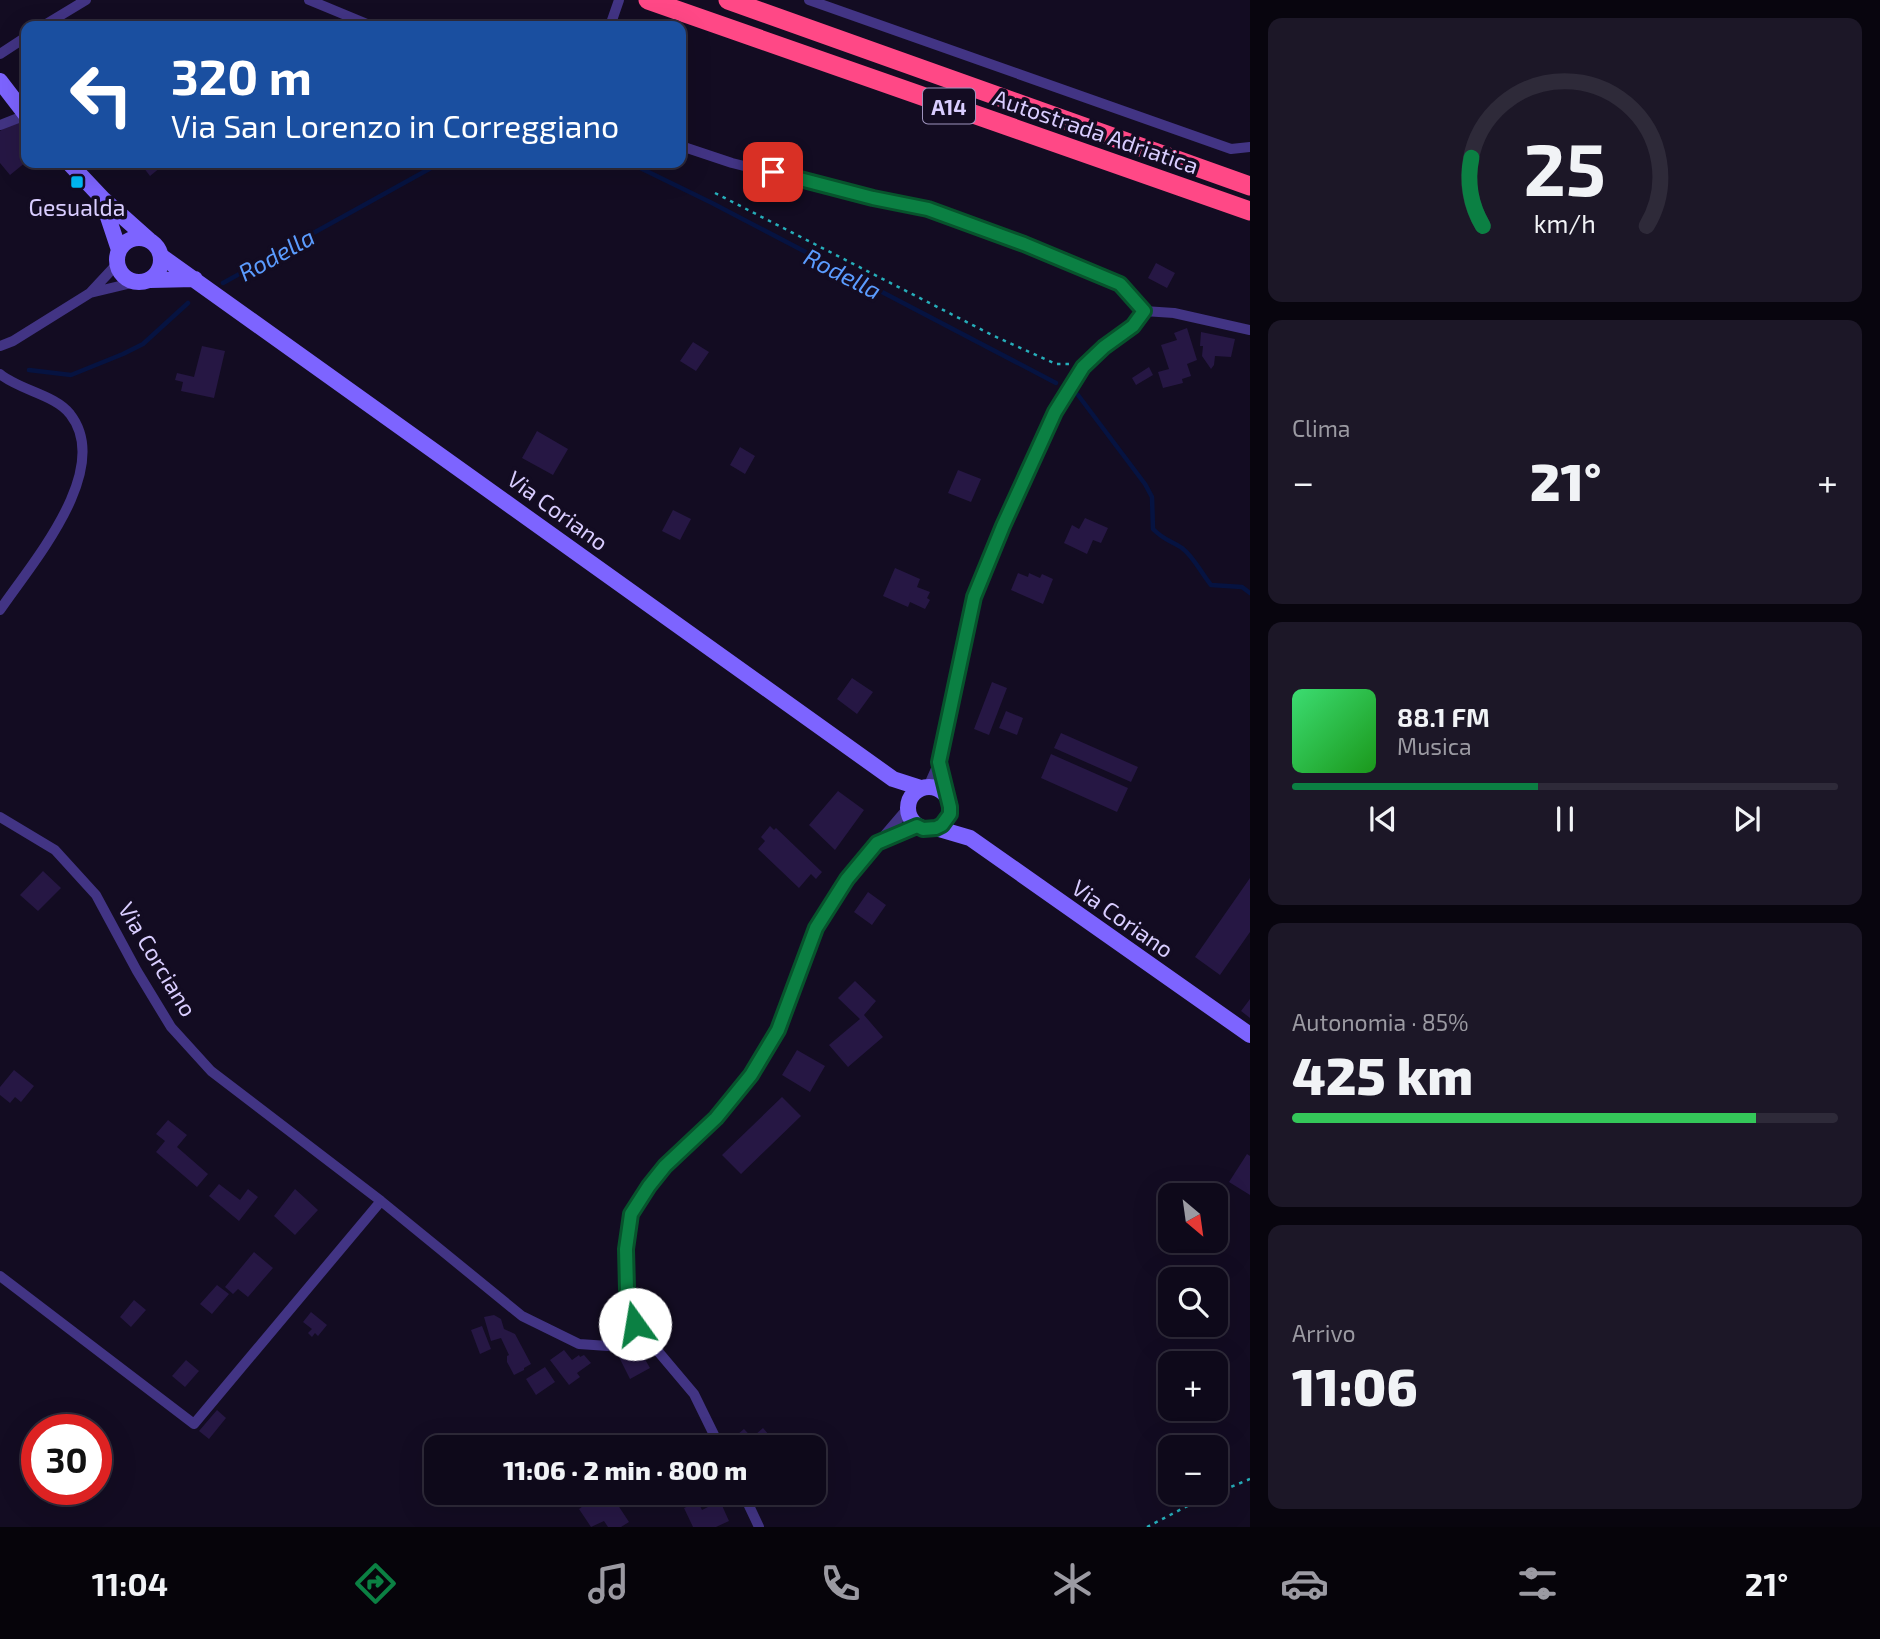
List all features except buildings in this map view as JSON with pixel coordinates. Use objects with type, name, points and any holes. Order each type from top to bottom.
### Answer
[{"type":"highway","name":"Autostrada Adriatica","points":[[648,0],[1250,211]]},
{"type":"highway","name":"Autostrada Adriatica","points":[[728,0],[1250,186]]},
{"type":"main road","points":[[0,81],[21,108]]},
{"type":"main road","points":[[74,168],[103,199],[159,249],[159,270],[143,281]]},
{"type":"main road","points":[[103,199],[124,276],[143,281],[195,279]]},
{"type":"main road","points":[[118,257],[129,240],[149,240]]},
{"type":"main road","name":"Via Coriano","points":[[161,256],[893,779],[925,788]]},
{"type":"main road","name":"Via Coriano","points":[[893,779],[908,806]]},
{"type":"main road","points":[[925,788],[935,788],[948,801],[947,820],[936,828],[923,829],[909,816],[908,806],[916,792],[925,788]]},
{"type":"main road","name":"Via Coriano","points":[[948,801],[970,838]]},
{"type":"main road","name":"Via Coriano","points":[[936,828],[970,838],[1250,1035]]},
{"type":"street","points":[[51,21],[86,0]]},
{"type":"street","points":[[309,0],[360,21]]},
{"type":"street","points":[[612,21],[619,0]]},
{"type":"street","points":[[809,0],[1231,149],[1250,147]]},
{"type":"street","points":[[0,54],[21,40]]},
{"type":"street","points":[[0,125],[21,117]]},
{"type":"street","points":[[686,148],[732,163],[928,209],[1024,244],[1120,284],[1144,311],[1174,313],[1250,330]]},
{"type":"street","points":[[90,293],[118,257]]},
{"type":"street","points":[[0,346],[13,341],[90,293],[143,281]]},
{"type":"street","points":[[925,788],[939,762],[974,597],[1055,412],[1086,365],[1104,347],[1133,326],[1144,311]]},
{"type":"street","points":[[0,374],[70,413],[82,439],[82,462],[75,495],[57,527],[0,610]]},
{"type":"street","points":[[939,762],[948,801]]},
{"type":"street","points":[[714,1435],[694,1394],[635,1324],[627,1289],[626,1249],[631,1214],[665,1166],[716,1118],[751,1075],[778,1030],[816,928],[847,879],[908,806]]},
{"type":"street","name":"Via Corciano","points":[[0,817],[55,850],[96,895],[171,1027],[211,1071],[381,1201],[522,1316],[579,1344],[608,1346],[635,1324]]},
{"type":"street","points":[[877,843],[917,826]]},
{"type":"street","points":[[0,1276],[194,1423],[381,1201]]},
{"type":"street","points":[[749,1505],[759,1527]]},
{"type":"path","points":[[715,193],[992,335],[1056,364],[1086,365]]},
{"type":"path","points":[[1147,1527],[1197,1500],[1250,1479]]},
{"type":"waterway","name":"Rodella","points":[[223,283],[431,168]]},
{"type":"waterway","name":"Rodella","points":[[640,168],[1056,383]]},
{"type":"waterway","name":"Rodella","points":[[29,370],[71,375],[123,354],[143,344],[188,303]]},
{"type":"waterway","name":"Rodella","points":[[1078,395],[1145,484],[1152,497],[1153,529],[1186,552],[1211,585],[1242,587],[1250,593]]},
{"type":"place","name":"Gesualda","points":[[77,182]]},
{"type":"route","points":[[635,1324],[627,1289],[626,1249],[631,1214],[665,1166],[716,1118],[751,1075],[778,1030],[816,928],[847,879],[877,843],[917,826],[930,830],[947,820],[950,807],[939,762],[974,597],[1055,412],[1083,367],[1104,347],[1133,326],[1144,311],[1120,284],[1024,244],[928,209],[773,172]]}]
